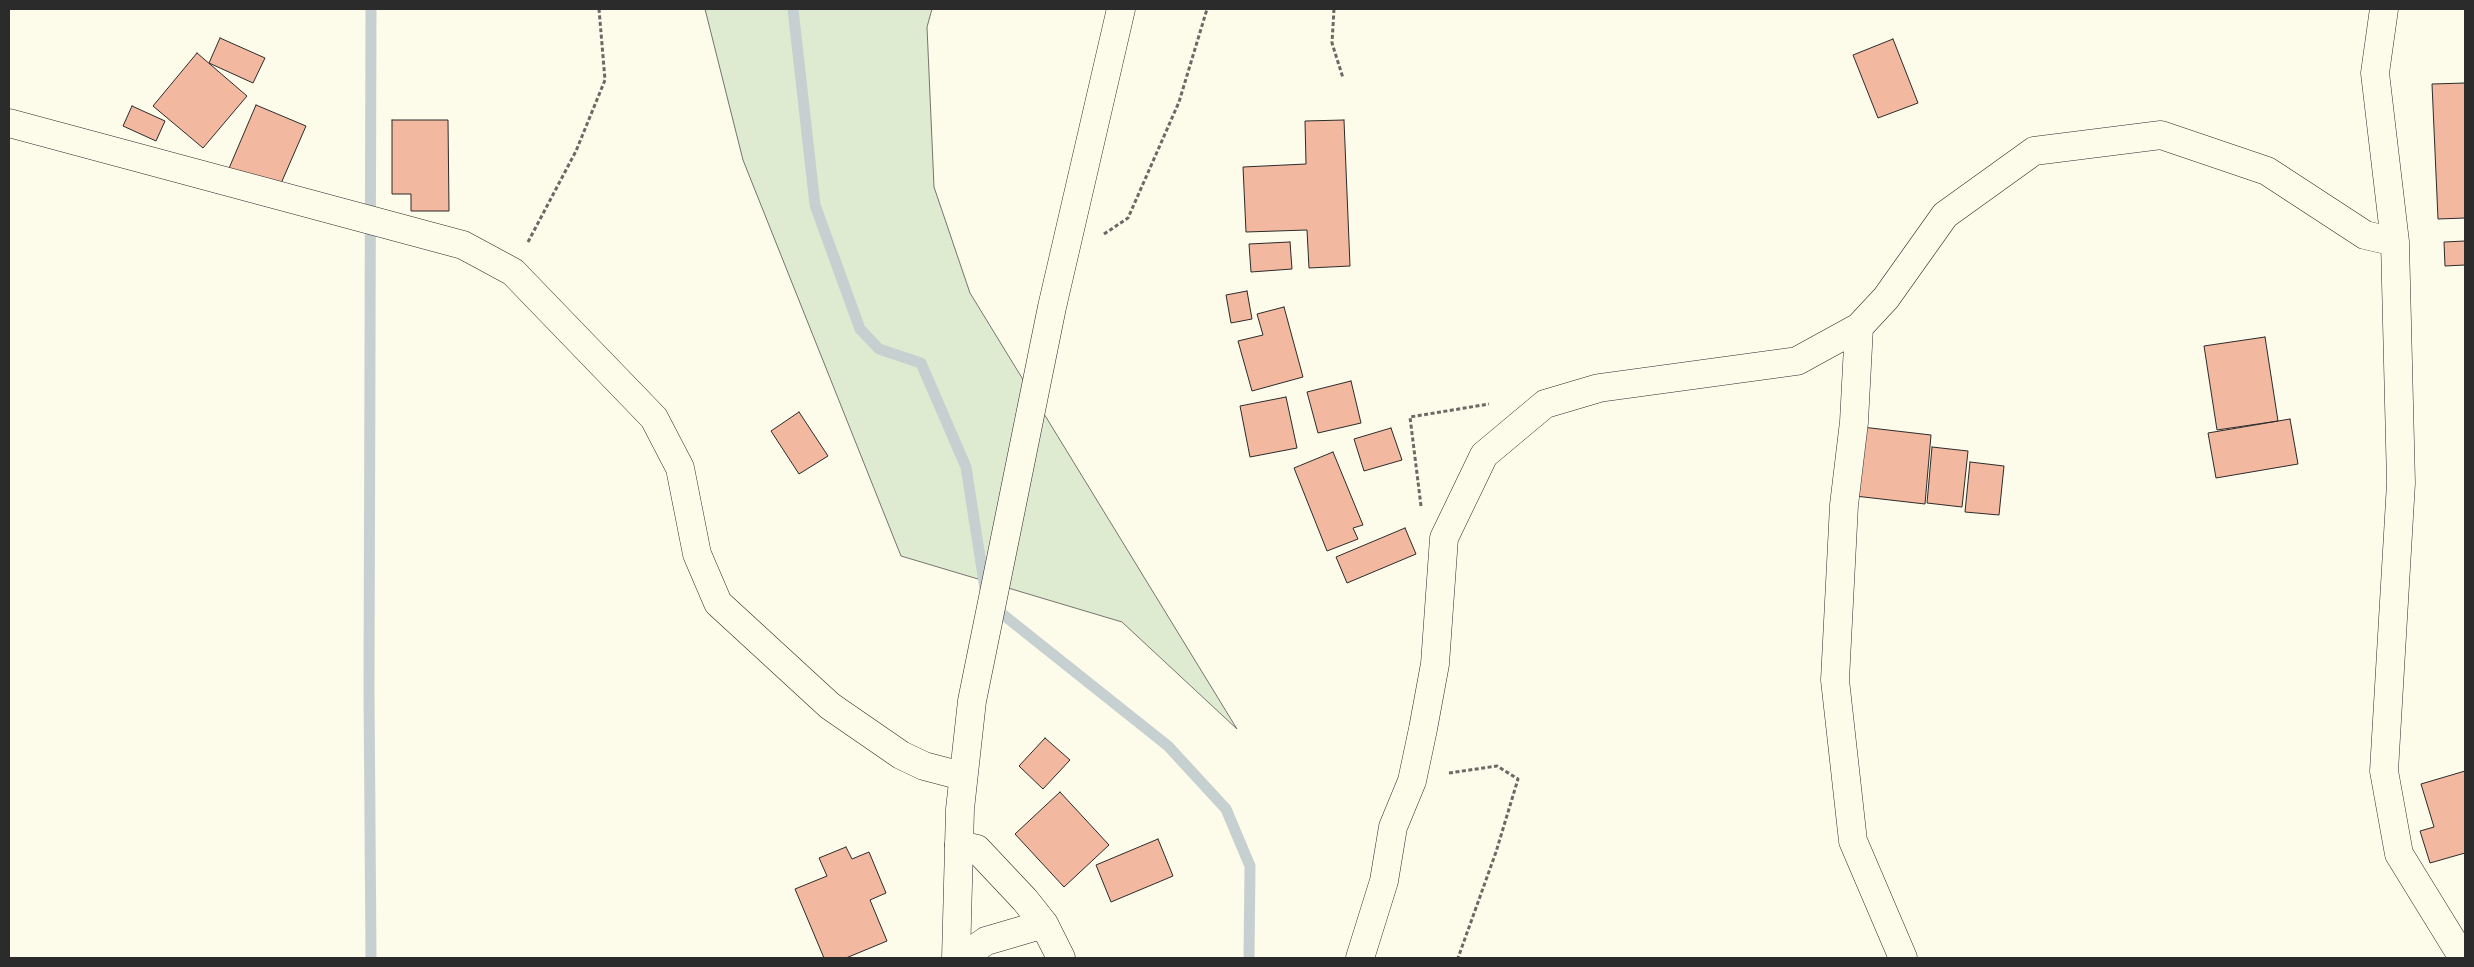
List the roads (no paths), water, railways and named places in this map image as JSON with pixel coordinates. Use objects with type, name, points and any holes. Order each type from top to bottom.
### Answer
[{"type":"street","points":[[956,958],[962,776],[969,725],[1052,307],[1121,9]]},
{"type":"street","points":[[2384,9],[2375,73],[2395,242],[2401,483],[2384,772],[2399,854],[2463,958]]},
{"type":"street","points":[[9,123],[462,245],[514,272],[654,418],[680,468],[697,554],[718,603],[830,706],[902,755],[924,766],[962,776]]},
{"type":"street","points":[[1360,958],[1384,881],[1393,827],[1412,781],[1434,664],[1444,538],[1484,455],[1545,404],[1600,388],[1797,361],[1859,328],[1886,298],[1945,215],[2034,151],[2161,135],[2267,171],[2365,235],[2395,242]]},
{"type":"street","points":[[1859,328],[1854,422],[1844,505],[1835,680],[1853,841],[1903,958]]},
{"type":"street","points":[[959,845],[977,849],[1025,900],[1044,924],[1061,958]]},
{"type":"street","points":[[962,958],[986,941],[1044,924]]},
{"type":"waterway","points":[[371,9],[369,689],[371,958]]},
{"type":"waterway","points":[[793,9],[815,205],[860,329],[879,349],[921,363],[966,467],[985,589]]},
{"type":"waterway","points":[[991,605],[1168,746],[1226,809],[1250,866],[1249,958]]}]
